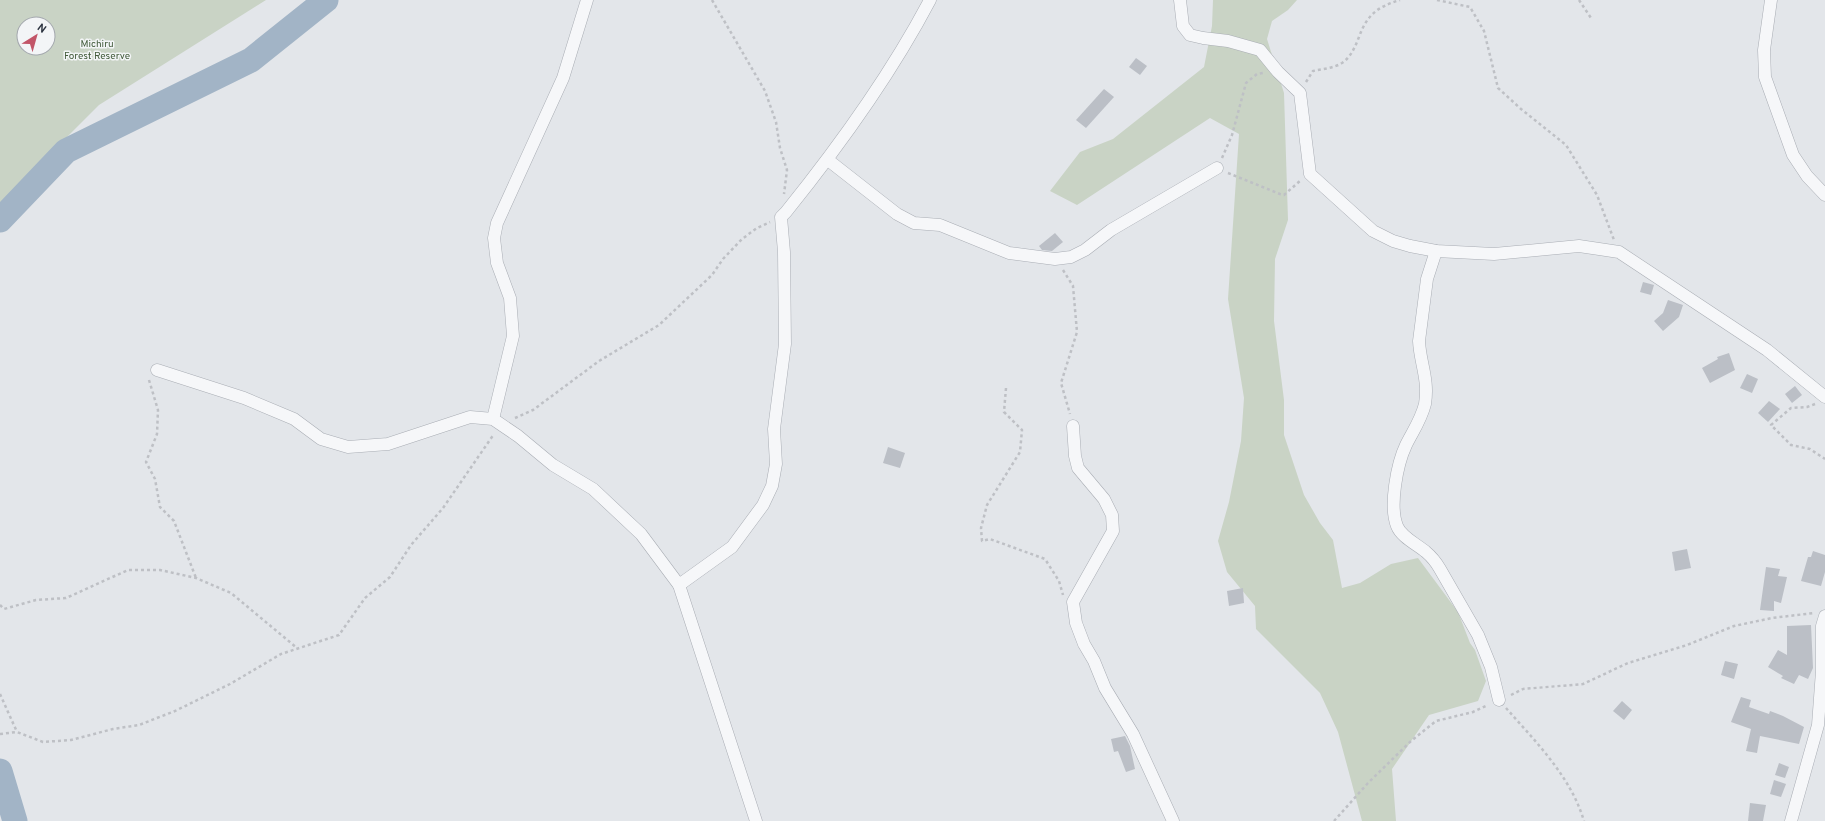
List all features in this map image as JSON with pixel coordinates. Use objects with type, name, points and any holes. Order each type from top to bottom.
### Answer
[{"type":"street","points":[[496,422],[513,336],[510,298],[497,263],[494,238],[497,223],[563,78],[587,0]]},
{"type":"street","points":[[679,585],[732,547],[763,505],[772,486],[776,464],[774,429],[785,344],[784,252],[780,216],[786,212],[828,160],[877,90],[912,35],[930,0]]},
{"type":"street","points":[[1180,0],[1183,26],[1190,35],[1228,41],[1255,48],[1264,55],[1278,72],[1300,93],[1310,174],[1373,231],[1393,241],[1436,251],[1494,254],[1579,246],[1619,252],[1767,350],[1822,400]]},
{"type":"street","points":[[1771,0],[1764,50],[1765,77],[1793,154],[1807,176],[1825,195]]},
{"type":"street","points":[[828,160],[897,214],[914,223],[940,225],[1009,253],[1032,257],[1060,258],[1071,257],[1085,250],[1111,230],[1217,168]]},
{"type":"street","points":[[1436,251],[1428,279],[1419,341],[1419,350],[1426,378],[1424,405],[1415,431],[1407,444],[1400,461],[1395,500],[1396,521],[1397,528],[1434,559],[1440,568],[1478,635],[1491,667],[1499,700]]},
{"type":"street","points":[[157,370],[244,398],[294,419],[321,439],[348,447],[388,444],[470,417],[496,422],[518,436],[553,464],[593,489],[641,534],[679,585],[756,821]]},
{"type":"street","points":[[1074,426],[1075,456],[1078,468],[1104,499],[1112,515],[1113,531],[1073,602],[1076,623],[1084,644],[1094,661],[1105,688],[1133,734],[1173,821]]},
{"type":"street","points":[[1791,821],[1818,725],[1822,671],[1821,615]]},
{"type":"path","points":[[0,734],[17,732],[43,742],[71,740],[114,729],[139,725],[175,711],[230,684],[281,654],[339,635],[365,598],[390,577],[411,545],[443,508],[496,422],[533,410],[599,361],[659,325],[712,275],[723,258],[742,240],[757,228],[780,216],[786,170],[780,148],[776,122],[765,90],[712,0]]},
{"type":"path","points":[[1300,93],[1313,71],[1333,67],[1346,59],[1355,47],[1362,28],[1372,14],[1386,4],[1400,0]]},
{"type":"path","points":[[1437,0],[1470,7],[1484,31],[1498,88],[1566,146],[1597,195],[1619,252]]},
{"type":"path","points":[[1579,0],[1591,18]]},
{"type":"path","points":[[1278,72],[1257,74],[1246,83],[1232,135],[1217,168],[1280,194],[1284,194],[1310,174]]},
{"type":"path","points":[[1060,258],[1066,274],[1073,286],[1076,319],[1077,332],[1061,384],[1074,426]]},
{"type":"path","points":[[157,370],[146,367],[158,410],[157,434],[146,462],[155,479],[160,507],[174,521],[196,578]]},
{"type":"path","points":[[1006,388],[1004,412],[1022,430],[1020,452],[987,505],[981,528],[982,540],[990,539],[1045,559],[1059,581],[1065,601],[1073,602]]},
{"type":"path","points":[[1822,400],[1806,407],[1791,408],[1771,425],[1791,445],[1810,449],[1825,459]]},
{"type":"path","points":[[0,605],[4,609],[36,600],[66,598],[128,570],[160,570],[196,578],[231,593],[249,606],[297,649]]},
{"type":"path","points":[[1334,821],[1368,783],[1411,741],[1436,721],[1473,712],[1523,689],[1583,684],[1628,663],[1687,646],[1734,626],[1772,618],[1821,615]]},
{"type":"path","points":[[0,694],[17,732]]},
{"type":"path","points":[[1499,700],[1532,737],[1561,774],[1579,804],[1584,821]]},
{"type":"green space","name":"Michiru Forest Reserve","points":[[0,0],[266,0],[99,105],[0,204]]},
{"type":"green space","points":[[1213,0],[1297,0],[1288,10],[1272,21],[1267,39],[1284,93],[1288,220],[1275,259],[1274,321],[1284,400],[1284,435],[1304,495],[1320,523],[1333,540],[1342,588],[1360,583],[1391,564],[1418,558],[1458,612],[1470,643],[1475,650],[1486,681],[1478,701],[1429,715],[1392,769],[1396,821],[1362,821],[1338,732],[1320,693],[1256,629],[1255,606],[1227,572],[1218,541],[1229,502],[1241,441],[1244,398],[1228,299],[1239,134],[1210,118],[1077,205],[1050,191],[1080,152],[1113,139],[1204,67],[1212,26]]},
{"type":"building","points":[[1136,58],[1147,66],[1140,75],[1129,67]]},
{"type":"building","points":[[1104,89],[1114,97],[1086,128],[1076,120]]},
{"type":"building","points":[[1055,233],[1063,242],[1052,251],[1042,250],[1039,246]]},
{"type":"building","points":[[1643,282],[1654,285],[1651,295],[1640,292]]},
{"type":"building","points":[[1668,300],[1683,305],[1679,317],[1663,331],[1654,321],[1663,313]]},
{"type":"building","points":[[1729,353],[1735,370],[1710,383],[1702,368],[1718,359],[1717,357]]},
{"type":"building","points":[[1747,374],[1758,379],[1752,393],[1740,388]]},
{"type":"building","points":[[1795,386],[1802,395],[1792,403],[1785,394]]},
{"type":"building","points":[[1769,401],[1780,409],[1768,422],[1758,413]]},
{"type":"building","points":[[888,447],[905,453],[900,468],[883,463]]},
{"type":"building","points":[[1687,549],[1691,568],[1675,571],[1672,552]]},
{"type":"building","points":[[1813,551],[1825,555],[1825,572],[1821,586],[1801,581],[1808,557],[1811,557]]},
{"type":"building","points":[[1766,567],[1780,569],[1778,576],[1787,577],[1781,603],[1774,601],[1774,611],[1760,610]]},
{"type":"building","points":[[1243,588],[1244,603],[1229,606],[1227,591]]},
{"type":"building","points":[[1811,625],[1813,668],[1808,679],[1799,675],[1794,684],[1781,678],[1783,676],[1768,667],[1778,650],[1787,655],[1787,626]]},
{"type":"building","points":[[1725,661],[1738,664],[1734,679],[1721,675]]},
{"type":"building","points":[[1741,697],[1751,700],[1749,707],[1769,714],[1770,711],[1804,727],[1799,744],[1760,736],[1757,753],[1746,751],[1751,729],[1731,722]]},
{"type":"building","points":[[1622,701],[1632,710],[1624,720],[1613,711]]},
{"type":"building","points":[[1125,736],[1130,746],[1135,769],[1126,772],[1118,751],[1114,752],[1111,739]]},
{"type":"building","points":[[1779,763],[1789,767],[1785,778],[1775,775]]},
{"type":"building","points":[[1774,780],[1786,784],[1781,797],[1770,794]]},
{"type":"building","points":[[1750,803],[1766,805],[1763,821],[1748,821]]},
{"type":"waterway","points":[[0,220],[66,151],[251,60],[326,0]]},
{"type":"waterway","points":[[0,771],[15,821]]}]
